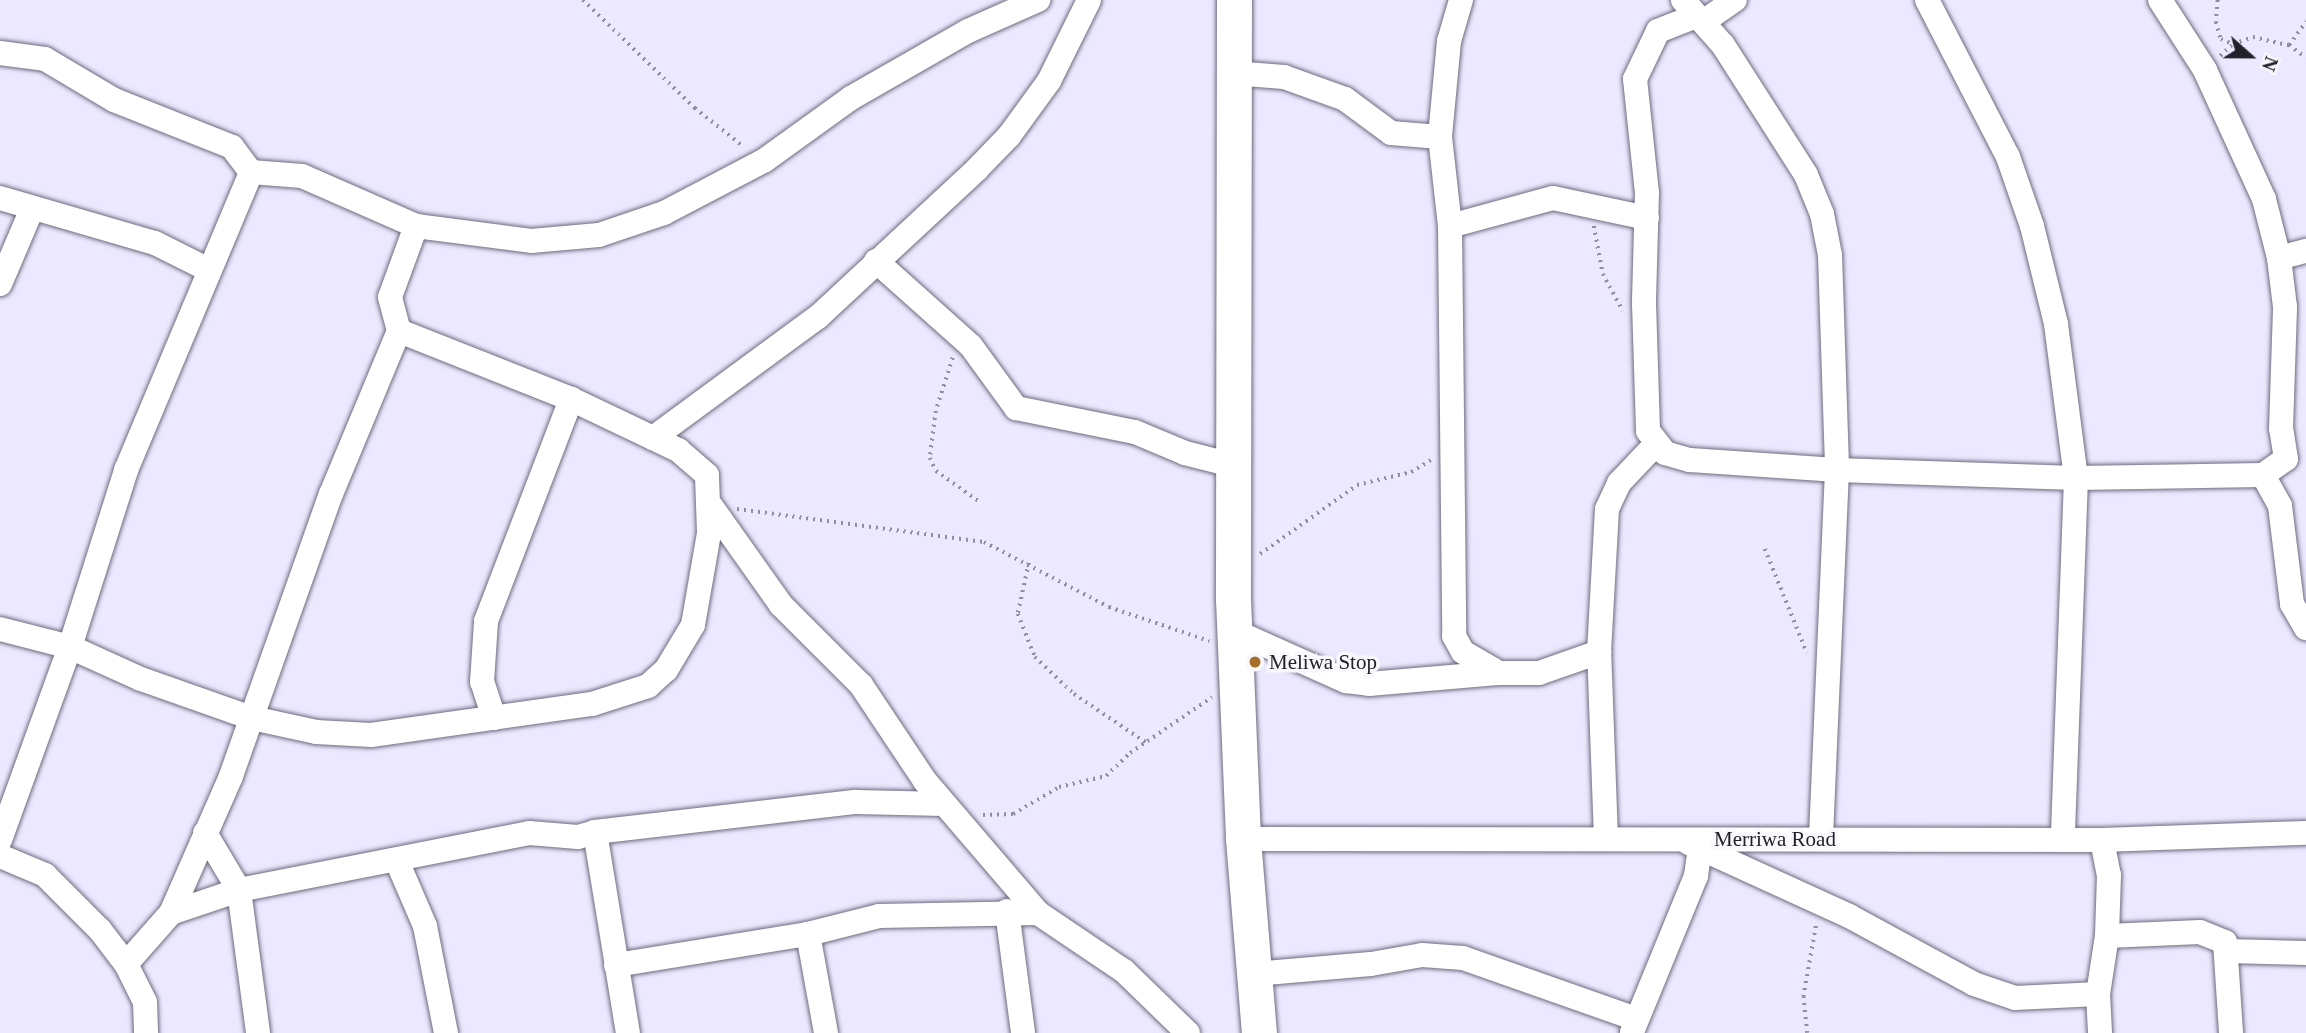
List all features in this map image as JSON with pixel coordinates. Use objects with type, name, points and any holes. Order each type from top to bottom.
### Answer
[{"type":"highway","points":[[1234,0],[1232,574],[1243,839],[1259,1033]]},
{"type":"street","points":[[0,53],[45,59],[114,100],[232,147],[251,172],[302,176],[326,183],[362,205],[416,226],[531,241],[598,235],[664,213],[765,160],[851,98],[968,31],[1038,0]]},
{"type":"street","points":[[653,438],[812,322],[1009,136],[1049,81],[1089,0]]},
{"type":"street","points":[[1461,0],[1448,41],[1440,137],[1450,226],[1454,636],[1463,652],[1499,673]]},
{"type":"street","points":[[1735,0],[1694,13],[1658,31],[1635,79],[1646,159],[1644,337],[1648,431],[1655,445],[1690,460],[1837,470],[2076,478],[2263,475],[2296,455],[2281,429],[2285,306],[2278,258],[2264,199],[2206,70],[2160,0]]},
{"type":"street","points":[[1927,0],[2008,156],[2032,226],[2056,324],[2076,478],[2063,839]]},
{"type":"street","points":[[1694,13],[1784,137],[1807,175],[1822,214],[1835,304],[1837,470],[1824,690],[1821,838]]},
{"type":"street","points":[[1233,73],[1284,77],[1345,99],[1391,133],[1440,137]]},
{"type":"street","points":[[0,839],[70,648],[126,470],[184,340],[209,270],[251,172]]},
{"type":"street","points":[[0,198],[155,243],[209,270]]},
{"type":"street","points":[[1450,226],[1536,200],[1593,203],[1647,218]]},
{"type":"street","points":[[0,284],[32,209]]},
{"type":"street","points":[[126,964],[171,913],[252,718],[331,494],[399,331],[390,297],[416,226]]},
{"type":"street","points":[[2278,258],[2306,251]]},
{"type":"street","points":[[876,261],[961,337],[1016,408],[1135,432],[1185,453],[1232,465]]},
{"type":"street","points":[[0,629],[70,648],[141,679],[252,718],[316,732],[371,735],[494,718],[625,695],[648,686],[666,670],[693,625],[711,506],[709,482],[702,469],[653,438],[571,399],[399,331]]},
{"type":"street","points":[[494,718],[482,682],[486,621],[571,399]]},
{"type":"street","points":[[1606,839],[1599,652],[1607,509],[1619,484],[1655,445]]},
{"type":"street","points":[[2263,475],[2280,506],[2292,604],[2306,628]]},
{"type":"street","points":[[711,506],[781,605],[861,685],[903,752],[948,809],[1038,913],[1124,971],[1188,1033]]},
{"type":"street","points":[[1235,654],[1369,684],[1499,673],[1539,673],[1599,652]]},
{"type":"street","points":[[171,913],[239,890],[529,834],[578,837],[595,832],[856,802],[948,809]]},
{"type":"street","points":[[595,832],[628,1033]]},
{"type":"street","points":[[205,833],[239,890],[258,1033]]},
{"type":"street","name":"Merriwa Road","points":[[1243,839],[1606,839],[1690,843],[1821,838],[2102,840],[2306,833]]},
{"type":"street","points":[[2100,1033],[2098,994],[2107,936],[2109,875],[2102,840]]},
{"type":"street","points":[[1690,843],[1823,904],[1974,984],[2015,998],[2098,994]]},
{"type":"street","points":[[1254,974],[1423,955],[1464,958],[1634,1026],[1696,876],[1690,843]]},
{"type":"street","points":[[0,856],[45,875],[100,930],[126,964],[145,1002],[146,1033]]},
{"type":"street","points":[[397,861],[425,926],[446,1033]]},
{"type":"street","points":[[616,965],[808,934],[878,916],[1007,911],[1038,913]]},
{"type":"street","points":[[1007,911],[1023,1033]]},
{"type":"street","points":[[2107,936],[2200,932],[2225,942],[2231,1033]]},
{"type":"street","points":[[808,934],[826,1033]]},
{"type":"street","points":[[2227,951],[2306,953]]},
{"type":"path","points":[[583,0],[695,108],[765,160]]},
{"type":"path","points":[[2218,0],[2216,22],[2221,39],[2233,44]]},
{"type":"path","points":[[2289,45],[2306,22]]},
{"type":"path","points":[[2206,70],[2233,44],[2253,37],[2289,45],[2306,58]]},
{"type":"path","points":[[1593,203],[1607,285],[1644,337]]},
{"type":"path","points":[[961,337],[939,397],[929,453],[936,471],[980,502]]},
{"type":"path","points":[[1232,574],[1357,485],[1418,469],[1452,443]]},
{"type":"path","points":[[711,506],[956,536],[984,542],[1133,617],[1235,654],[1148,744],[1117,763],[1106,776],[1051,790],[1017,812],[948,809]]},
{"type":"path","points":[[1765,549],[1824,690]]},
{"type":"path","points":[[1029,563],[1018,614],[1035,657],[1074,694],[1148,744]]},
{"type":"path","points":[[1807,1033],[1805,982],[1823,904]]},
{"type":"place","name":"Meliwa Stop","points":[[1255,662]]}]
